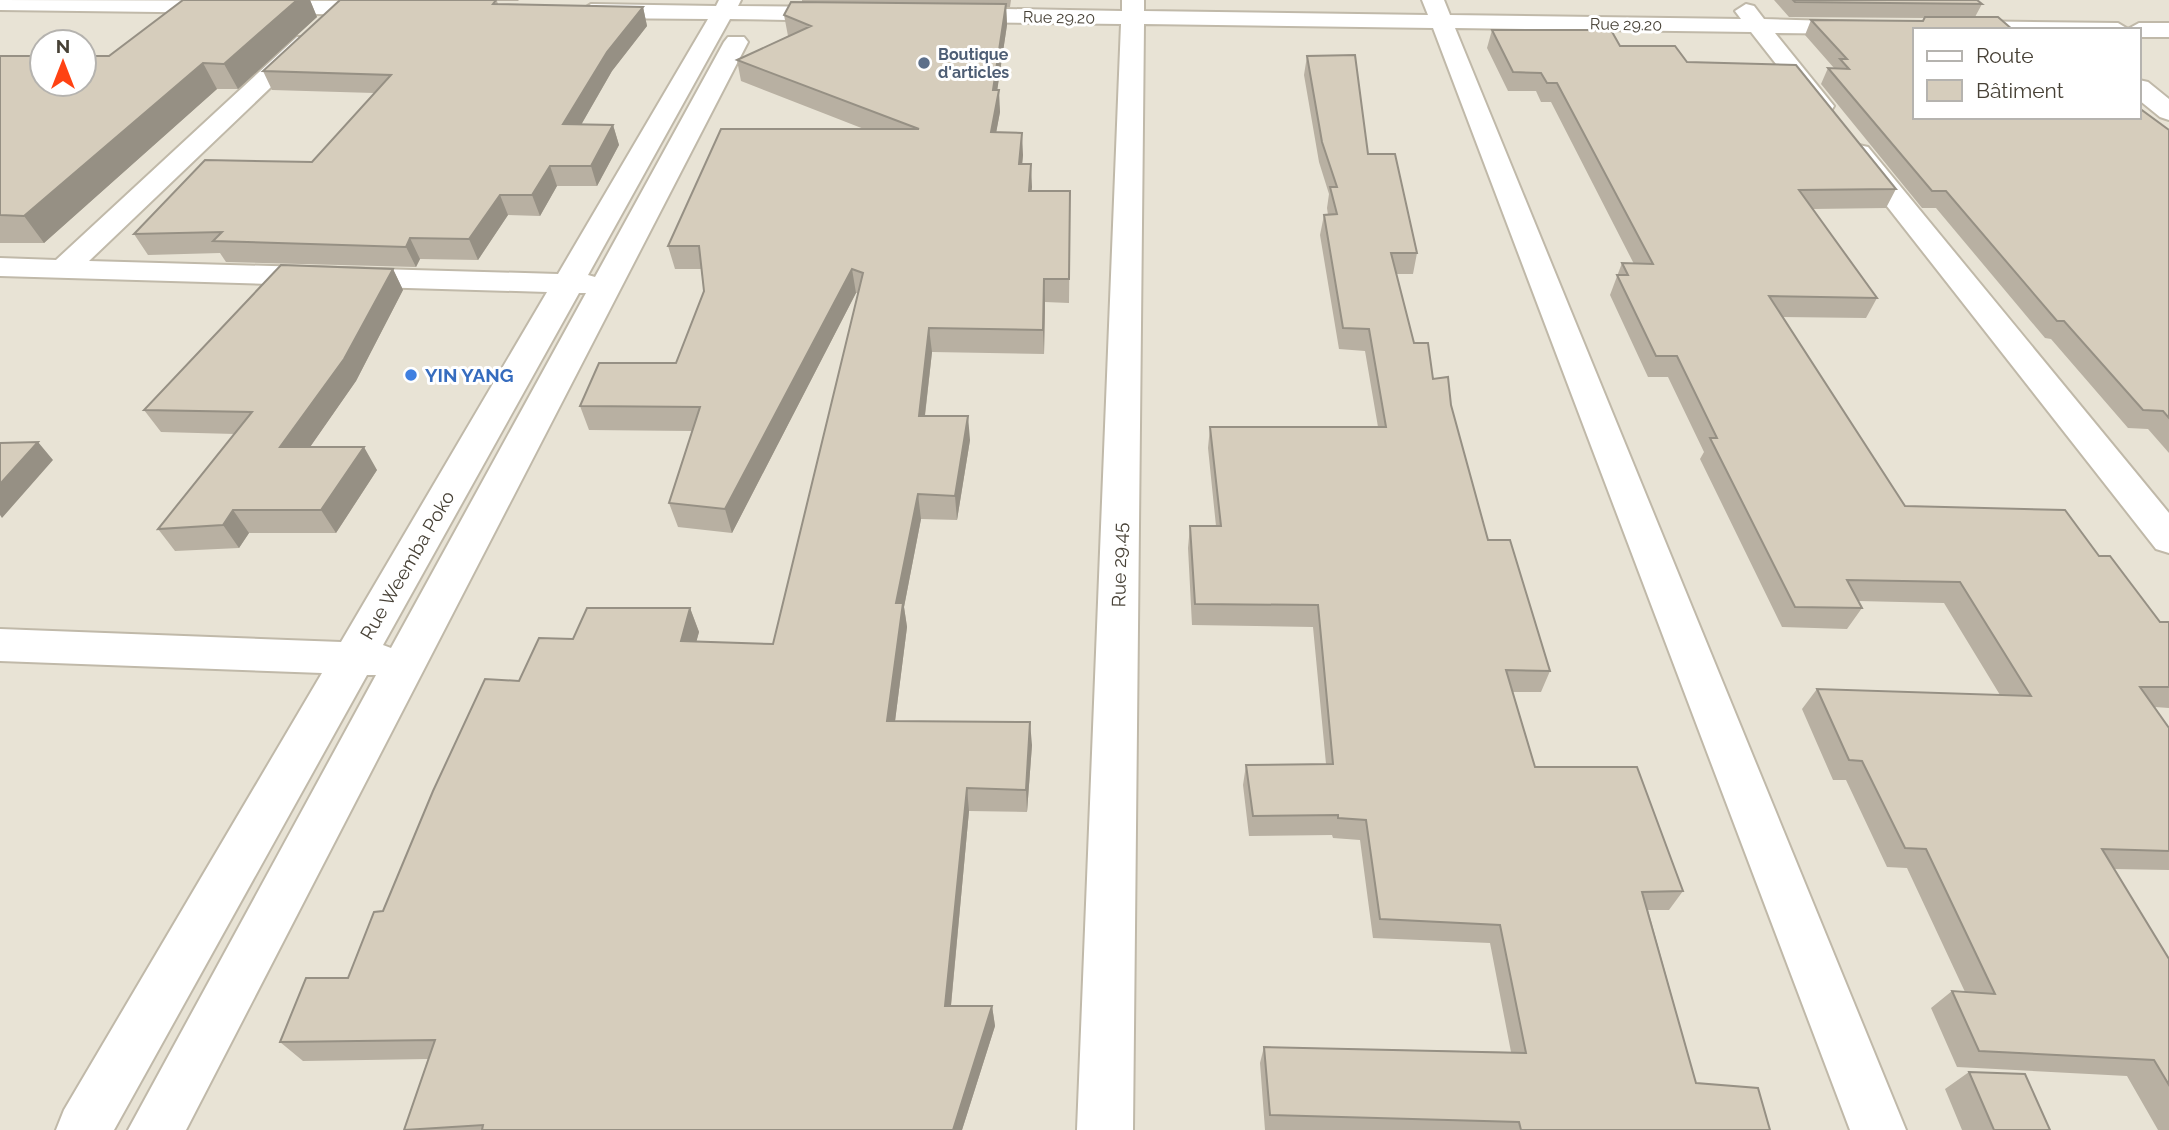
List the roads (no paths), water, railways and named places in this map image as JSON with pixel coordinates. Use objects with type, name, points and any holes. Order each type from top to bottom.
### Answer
[{"type":"street","points":[[1738,0],[2169,539]]},
{"type":"street","points":[[0,3],[411,8]]},
{"type":"street","points":[[156,1130],[606,285],[741,6]]},
{"type":"street","points":[[574,10],[741,6],[860,14]]},
{"type":"street","name":"Rue Weemba Poko","points":[[84,1130],[568,284],[741,6]]},
{"type":"street","points":[[2043,7],[2068,28]]},
{"type":"street","points":[[63,269],[343,8]]},
{"type":"street","name":"Rue 29.20","points":[[928,15],[1133,9],[1437,10],[1757,26],[1879,27]]},
{"type":"street","name":"Rue 29.45","points":[[1105,1130],[1133,9]]},
{"type":"street","points":[[1437,10],[1878,1130]]},
{"type":"street","points":[[2141,30],[2169,30]]},
{"type":"street","points":[[2141,90],[2169,112]]},
{"type":"street","points":[[0,267],[606,285]]},
{"type":"street","points":[[0,645],[406,660]]},
{"type":"place","name":"Boutique d'articles","points":[[924,63]]},
{"type":"place","name":"YIN YANG","points":[[411,375]]}]
